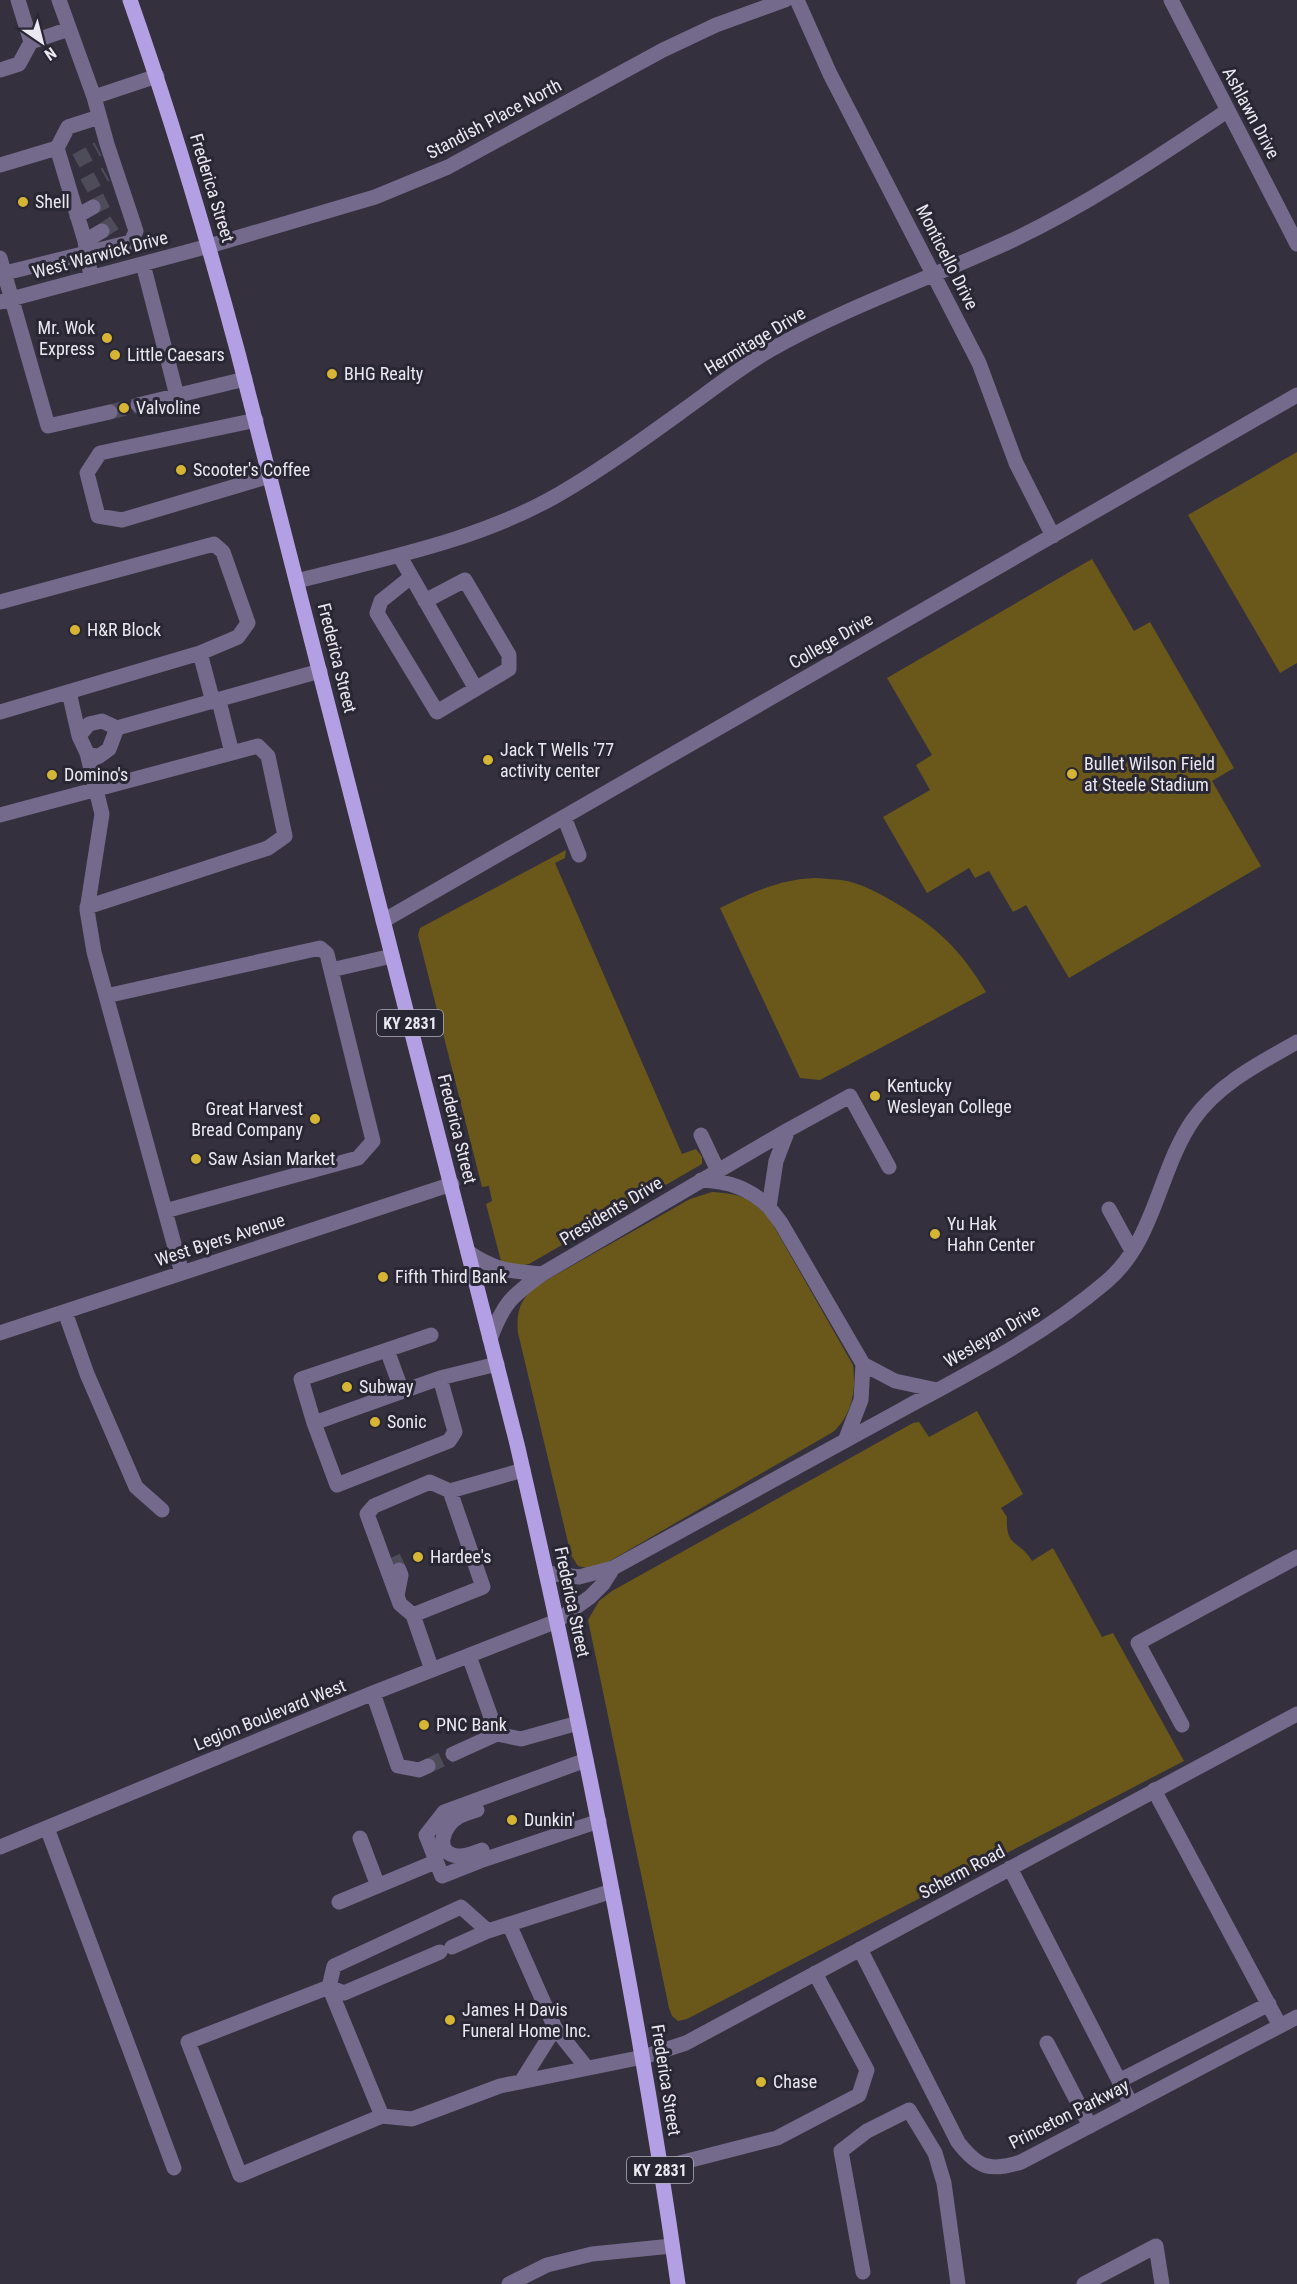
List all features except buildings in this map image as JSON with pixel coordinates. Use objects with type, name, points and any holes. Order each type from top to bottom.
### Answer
[{"type":"main road","name":"Frederica Street","points":[[130,0],[157,76],[209,246],[256,420],[523,1470],[599,1821],[643,2057],[678,2284]]},
{"type":"street","points":[[18,0],[31,42]]},
{"type":"street","points":[[59,0],[94,97],[102,147],[110,172],[125,217],[136,231],[131,242],[86,248],[2,266],[6,300],[48,426],[110,412]]},
{"type":"street","name":"Standish Place North","points":[[209,246],[375,197],[448,167],[663,50],[716,25],[785,0]]},
{"type":"street","name":"Monticello Drive","points":[[797,0],[830,74],[980,363],[1016,463],[1053,536]]},
{"type":"street","name":"Ashlawn Drive","points":[[1171,0],[1297,244]]},
{"type":"street","points":[[0,70],[19,64],[31,42],[69,28]]},
{"type":"street","points":[[94,97],[157,76]]},
{"type":"street","name":"Hermitage Drive","points":[[297,581],[435,545],[498,523],[560,494],[620,456],[770,350],[830,320],[1014,239],[1067,213],[1120,182],[1227,111]]},
{"type":"street","points":[[0,165],[57,148],[68,127],[99,117]]},
{"type":"street","points":[[57,148],[69,165],[77,190],[77,216],[91,278]]},
{"type":"street","points":[[77,216],[93,207]]},
{"type":"street","points":[[86,248],[102,231]]},
{"type":"street","name":"West Warwick Drive","points":[[6,300],[209,246]]},
{"type":"street","points":[[143,264],[177,396]]},
{"type":"street","points":[[138,405],[245,379]]},
{"type":"street","name":"College Drive","points":[[383,921],[1297,394]]},
{"type":"street","points":[[256,420],[100,453],[87,473],[89,484],[98,516],[122,520],[270,476]]},
{"type":"street","points":[[0,602],[214,544],[223,552],[248,623],[238,637],[200,653],[0,712]]},
{"type":"street","points":[[399,555],[476,689]]},
{"type":"street","points":[[411,578],[381,601],[377,613],[437,712],[509,669],[509,655],[465,580],[425,601]]},
{"type":"street","points":[[200,653],[232,753]]},
{"type":"street","points":[[80,736],[89,724],[96,722],[102,721],[117,728],[320,672]]},
{"type":"street","points":[[69,692],[102,814],[87,908],[94,952],[182,1273]]},
{"type":"street","points":[[87,753],[98,757],[109,749],[117,728]]},
{"type":"street","points":[[0,815],[258,746],[268,756],[285,836],[268,848],[87,908]]},
{"type":"street","points":[[564,817],[579,855]]},
{"type":"street","points":[[106,996],[320,948],[327,954],[373,1141],[358,1158],[165,1210]]},
{"type":"street","points":[[331,970],[392,956]]},
{"type":"street","name":"Wesleyan Drive","points":[[546,1573],[579,1577],[613,1568],[1055,1323],[1108,1281],[1132,1251],[1144,1232],[1178,1145],[1194,1119],[1214,1096],[1238,1076],[1297,1042]]},
{"type":"street","name":"Presidents Drive","points":[[490,1339],[511,1297],[542,1274],[701,1180],[850,1096],[890,1167]]},
{"type":"street","points":[[769,1207],[776,1161],[788,1130]]},
{"type":"street","points":[[701,1134],[718,1171]]},
{"type":"street","points":[[701,1180],[718,1180],[737,1185],[757,1196],[769,1207],[781,1223],[863,1364],[895,1381],[937,1390]]},
{"type":"street","name":"West Byers Avenue","points":[[0,1334],[452,1184]]},
{"type":"street","points":[[1109,1209],[1132,1251]]},
{"type":"street","points":[[468,1252],[500,1270],[542,1274]]},
{"type":"street","points":[[65,1312],[87,1374],[136,1487],[162,1510]]},
{"type":"street","points":[[431,1335],[302,1379],[314,1423],[337,1485],[449,1441],[456,1432],[440,1378]]},
{"type":"street","points":[[384,1350],[402,1391]]},
{"type":"street","points":[[314,1423],[440,1378],[497,1364]]},
{"type":"street","points":[[845,1441],[861,1400],[863,1364]]},
{"type":"street","points":[[397,1597],[401,1575],[382,1531],[380,1520],[384,1511],[393,1505],[444,1489],[523,1470]]},
{"type":"street","points":[[413,1615],[483,1587],[444,1489],[430,1482],[374,1506],[367,1514],[397,1597],[400,1604],[413,1615],[432,1670]]},
{"type":"street","points":[[1182,1725],[1138,1643],[1297,1557]]},
{"type":"street","name":"Wesleyan Drive","points":[[557,1621],[590,1597],[603,1584],[613,1568]]},
{"type":"street","name":"Legion Boulevard West","points":[[0,1847],[373,1693],[557,1621]]},
{"type":"street","points":[[469,1656],[496,1734]]},
{"type":"street","points":[[373,1693],[398,1766],[419,1770],[428,1766]]},
{"type":"street","name":"Scherm Road","points":[[382,2116],[412,2119],[500,2086],[643,2057],[686,2043],[1297,1714]]},
{"type":"street","points":[[453,1754],[496,1734],[521,1740],[578,1723]]},
{"type":"street","points":[[586,1761],[444,1812],[426,1835],[442,1876],[545,1838],[599,1821]]},
{"type":"street","points":[[518,1785],[514,1796],[457,1818],[445,1830],[442,1837],[444,1848],[452,1855],[462,1857],[536,1832],[545,1838]]},
{"type":"street","points":[[1154,1790],[1280,2026]]},
{"type":"street","points":[[47,1828],[174,2168]]},
{"type":"street","points":[[360,1838],[378,1886]]},
{"type":"street","points":[[339,1902],[435,1862]]},
{"type":"street","points":[[1010,1868],[1131,2104]]},
{"type":"street","points":[[488,1931],[461,1907],[334,1966],[328,1986],[382,2116],[240,2175],[188,2042],[328,1986],[344,1993],[488,1931],[612,1890]]},
{"type":"street","points":[[509,1924],[555,2028],[587,2068]]},
{"type":"street","name":"Princeton Parkway","points":[[860,1949],[958,2142],[971,2158],[986,2167],[1003,2168],[1022,2162],[1297,2017]]},
{"type":"street","points":[[660,2168],[777,2138],[859,2095],[867,2070],[815,1973]]},
{"type":"street","points":[[1119,2081],[1269,2004]]},
{"type":"street","points":[[521,2082],[555,2028]]},
{"type":"street","points":[[1047,2043],[1090,2126]]},
{"type":"street","points":[[863,2272],[841,2151],[867,2131],[909,2110],[935,2153],[944,2183],[958,2284]]},
{"type":"street","points":[[509,2284],[547,2265],[592,2254],[672,2246]]},
{"type":"street","points":[[1084,2284],[1156,2246],[1162,2284]]},
{"type":"shaded area","points":[[1297,452],[1297,663],[1280,673],[1188,515]]},
{"type":"shaded area","name":"Bullet Wilson Field at Steele Stadium","points":[[1092,559],[1134,631],[1150,622],[1234,768],[1212,781],[1261,866],[1069,978],[1026,905],[1013,912],[989,871],[975,878],[969,868],[927,893],[883,817],[930,790],[916,765],[932,755],[887,678]]},
{"type":"shaded area","points":[[566,850],[565,858],[555,863],[682,1154],[696,1149],[702,1157],[702,1164],[529,1264],[514,1267],[501,1261],[486,1204],[492,1201],[489,1186],[482,1187],[418,935],[420,928]]},
{"type":"shaded area","points":[[815,878],[843,880],[859,885],[883,895],[923,921],[957,951],[986,992],[820,1080],[800,1078],[720,908],[778,884]]},
{"type":"shaded area","points":[[712,1192],[743,1197],[768,1216],[853,1365],[852,1401],[845,1417],[833,1432],[608,1562],[587,1568],[578,1566],[571,1555],[518,1333],[520,1306],[527,1295],[538,1285],[690,1199]]},
{"type":"shaded area","points":[[977,1411],[1023,1494],[1001,1508],[1007,1517],[1008,1534],[1032,1561],[1053,1548],[1102,1637],[1113,1633],[1184,1761],[687,2019],[678,2021],[672,2016],[669,2008],[588,1620],[599,1601],[612,1591],[913,1423],[919,1422],[929,1437]]},
{"type":"tunnel","points":[[76,161],[98,149]]},
{"type":"tunnel","points":[[84,186],[106,174]]},
{"type":"tunnel","points":[[93,207],[113,197]]},
{"type":"tunnel","points":[[102,231],[120,219]]},
{"type":"tunnel","points":[[110,412],[138,405]]},
{"type":"tunnel","points":[[393,1557],[399,1570]]},
{"type":"tunnel","points":[[428,1766],[453,1754]]},
{"type":"place","name":"Shell","points":[[23,202]]},
{"type":"place","name":"Mr. Wok Express","points":[[107,338]]},
{"type":"place","name":"Little Caesars","points":[[115,355]]},
{"type":"place","name":"BHG Realty","points":[[332,374]]},
{"type":"place","name":"Valvoline","points":[[124,408]]},
{"type":"place","name":"Scooter's Coffee","points":[[181,470]]},
{"type":"place","name":"H&R Block","points":[[75,630]]},
{"type":"place","name":"Jack T Wells '77 activity center","points":[[488,760]]},
{"type":"place","name":"Bullet Wilson Field at Steele Stadium","points":[[1072,774]]},
{"type":"place","name":"Domino's","points":[[52,775]]},
{"type":"place","name":"Kentucky Wesleyan College","points":[[875,1096]]},
{"type":"place","name":"Great Harvest Bread Company","points":[[315,1119]]},
{"type":"place","name":"Saw Asian Market","points":[[196,1159]]},
{"type":"place","name":"Yu Hak Hahn Center","points":[[935,1234]]},
{"type":"place","name":"Fifth Third Bank","points":[[383,1277]]},
{"type":"place","name":"Subway","points":[[347,1387]]},
{"type":"place","name":"Sonic","points":[[375,1422]]},
{"type":"place","name":"Hardee's","points":[[418,1557]]},
{"type":"place","name":"PNC Bank","points":[[424,1725]]},
{"type":"place","name":"Dunkin'","points":[[512,1820]]},
{"type":"place","name":"James H Davis Funeral Home Inc.","points":[[450,2020]]},
{"type":"place","name":"Chase","points":[[761,2082]]}]
